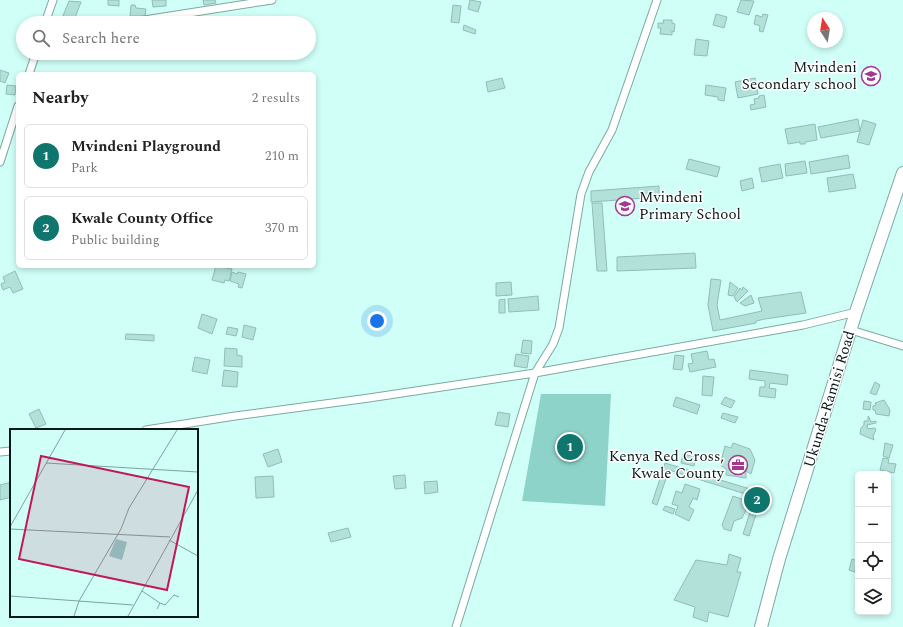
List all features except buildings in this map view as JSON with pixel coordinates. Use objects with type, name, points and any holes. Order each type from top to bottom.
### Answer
[{"type":"highway","name":"Ukunda-Ramisi Road","points":[[761,627],[779,559],[856,312],[903,173]]},
{"type":"street","points":[[48,16],[53,0]]},
{"type":"street","points":[[170,16],[272,0]]},
{"type":"street","points":[[456,627],[535,373],[553,344],[560,328],[581,194],[589,172],[612,130],[657,0]]},
{"type":"street","points":[[30,72],[34,60]]},
{"type":"street","points":[[0,162],[16,112]]},
{"type":"street","points":[[152,429],[535,373],[803,324],[856,312]]},
{"type":"street","points":[[851,330],[903,346]]},
{"type":"street","points":[[0,452],[10,451]]},
{"type":"shaded area","points":[[541,394],[611,394],[605,506],[522,501]]},
{"type":"place","name":"Mvindeni Secondary school","points":[[871,76]]},
{"type":"place","name":"Mvindeni Primary School","points":[[625,206]]},
{"type":"place","name":"Mvindeni Playground","points":[[570,447]]},
{"type":"place","name":"Kenya Red Cross, Kwale County","points":[[738,465]]},
{"type":"place","name":"Kwale County Office","points":[[757,500]]}]
